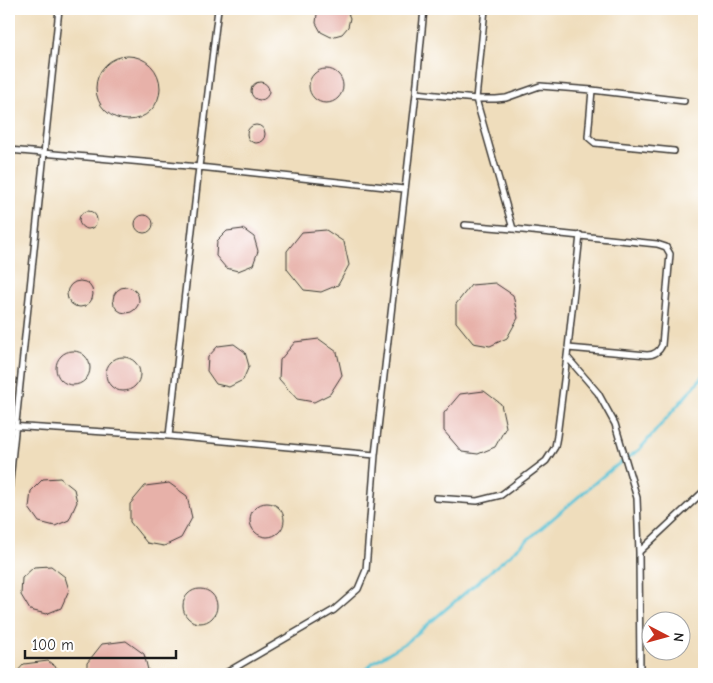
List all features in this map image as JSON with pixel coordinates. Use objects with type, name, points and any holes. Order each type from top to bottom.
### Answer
[{"type":"lane","points":[[9,490],[12,426],[59,9]]},
{"type":"lane","points":[[169,436],[218,9]]},
{"type":"lane","points":[[224,674],[334,610],[358,589],[366,570],[375,455],[424,9]]},
{"type":"lane","points":[[485,9],[476,99],[513,229]]},
{"type":"lane","points":[[416,93],[496,99],[506,98],[540,86],[684,101]]},
{"type":"lane","points":[[592,90],[588,137],[595,143],[674,151]]},
{"type":"lane","points":[[9,150],[199,167],[404,189]]},
{"type":"lane","points":[[465,225],[580,235],[662,245],[669,250],[670,259],[662,345],[658,352],[647,355],[568,348]]},
{"type":"lane","points":[[436,498],[477,501],[501,495],[546,461],[555,447],[580,235]]},
{"type":"lane","points":[[567,357],[598,393],[615,424],[637,498],[640,674]]},
{"type":"lane","points":[[12,426],[169,436],[375,455]]},
{"type":"lane","points":[[639,552],[704,491]]},
{"type":"building","points":[[321,9],[346,9],[350,18],[348,27],[342,34],[331,37],[321,32],[316,23],[317,14]]},
{"type":"building","points":[[128,56],[140,58],[151,65],[158,76],[160,88],[158,100],[151,111],[140,118],[128,120],[116,118],[105,111],[98,100],[96,88],[98,76],[105,65],[116,58]]},
{"type":"building","points":[[326,69],[338,74],[343,86],[338,98],[326,103],[314,98],[309,86],[314,74]]},
{"type":"building","points":[[256,82],[264,82],[269,87],[267,98],[256,100],[251,95],[251,87]]},
{"type":"building","points":[[252,125],[260,125],[265,130],[263,141],[252,143],[247,138],[247,130]]},
{"type":"building","points":[[84,211],[92,211],[97,216],[95,227],[84,229],[79,224],[79,216]]},
{"type":"building","points":[[140,215],[148,215],[153,220],[151,231],[140,233],[135,228],[135,220]]},
{"type":"building","points":[[243,229],[254,237],[258,251],[253,265],[238,271],[226,268],[216,256],[217,241],[227,231]]},
{"type":"building","points":[[326,230],[344,242],[349,265],[338,285],[321,292],[304,290],[287,269],[287,251],[302,232]]},
{"type":"building","points":[[80,281],[89,285],[93,294],[89,303],[80,307],[71,303],[67,294],[71,285]]},
{"type":"building","points":[[495,283],[513,295],[518,318],[507,338],[490,346],[473,343],[456,322],[456,304],[471,285]]},
{"type":"building","points":[[126,287],[135,291],[139,300],[135,309],[126,313],[117,309],[113,300],[117,291]]},
{"type":"building","points":[[319,339],[337,352],[342,375],[330,394],[314,402],[297,399],[279,379],[280,360],[295,342]]},
{"type":"building","points":[[234,344],[245,352],[249,366],[243,380],[229,387],[216,384],[207,371],[208,357],[218,346]]},
{"type":"building","points":[[73,351],[85,356],[90,368],[85,380],[73,385],[61,380],[56,368],[61,356]]},
{"type":"building","points":[[123,357],[135,362],[140,374],[135,386],[123,391],[111,386],[106,374],[111,362]]},
{"type":"building","points":[[484,391],[501,404],[506,427],[495,447],[478,454],[462,452],[444,431],[444,413],[460,394]]},
{"type":"building","points":[[60,478],[74,489],[77,502],[69,520],[55,526],[39,522],[29,508],[31,491],[43,479]]},
{"type":"building","points":[[169,483],[187,496],[192,518],[181,538],[164,546],[147,543],[130,522],[130,504],[145,486]]},
{"type":"building","points":[[267,503],[279,508],[284,520],[279,532],[267,537],[255,532],[250,520],[255,508]]},
{"type":"building","points":[[51,566],[65,577],[69,590],[61,608],[46,614],[30,610],[21,595],[22,578],[34,567]]},
{"type":"building","points":[[200,589],[212,594],[217,606],[212,618],[200,623],[188,618],[183,606],[188,594]]},
{"type":"building","points":[[126,641],[144,654],[149,674],[87,674],[87,663],[102,644]]},
{"type":"building","points":[[48,661],[65,674],[15,674],[24,664]]},
{"type":"waterway","points":[[363,674],[372,663],[407,642],[610,470],[639,450],[704,375]]}]
